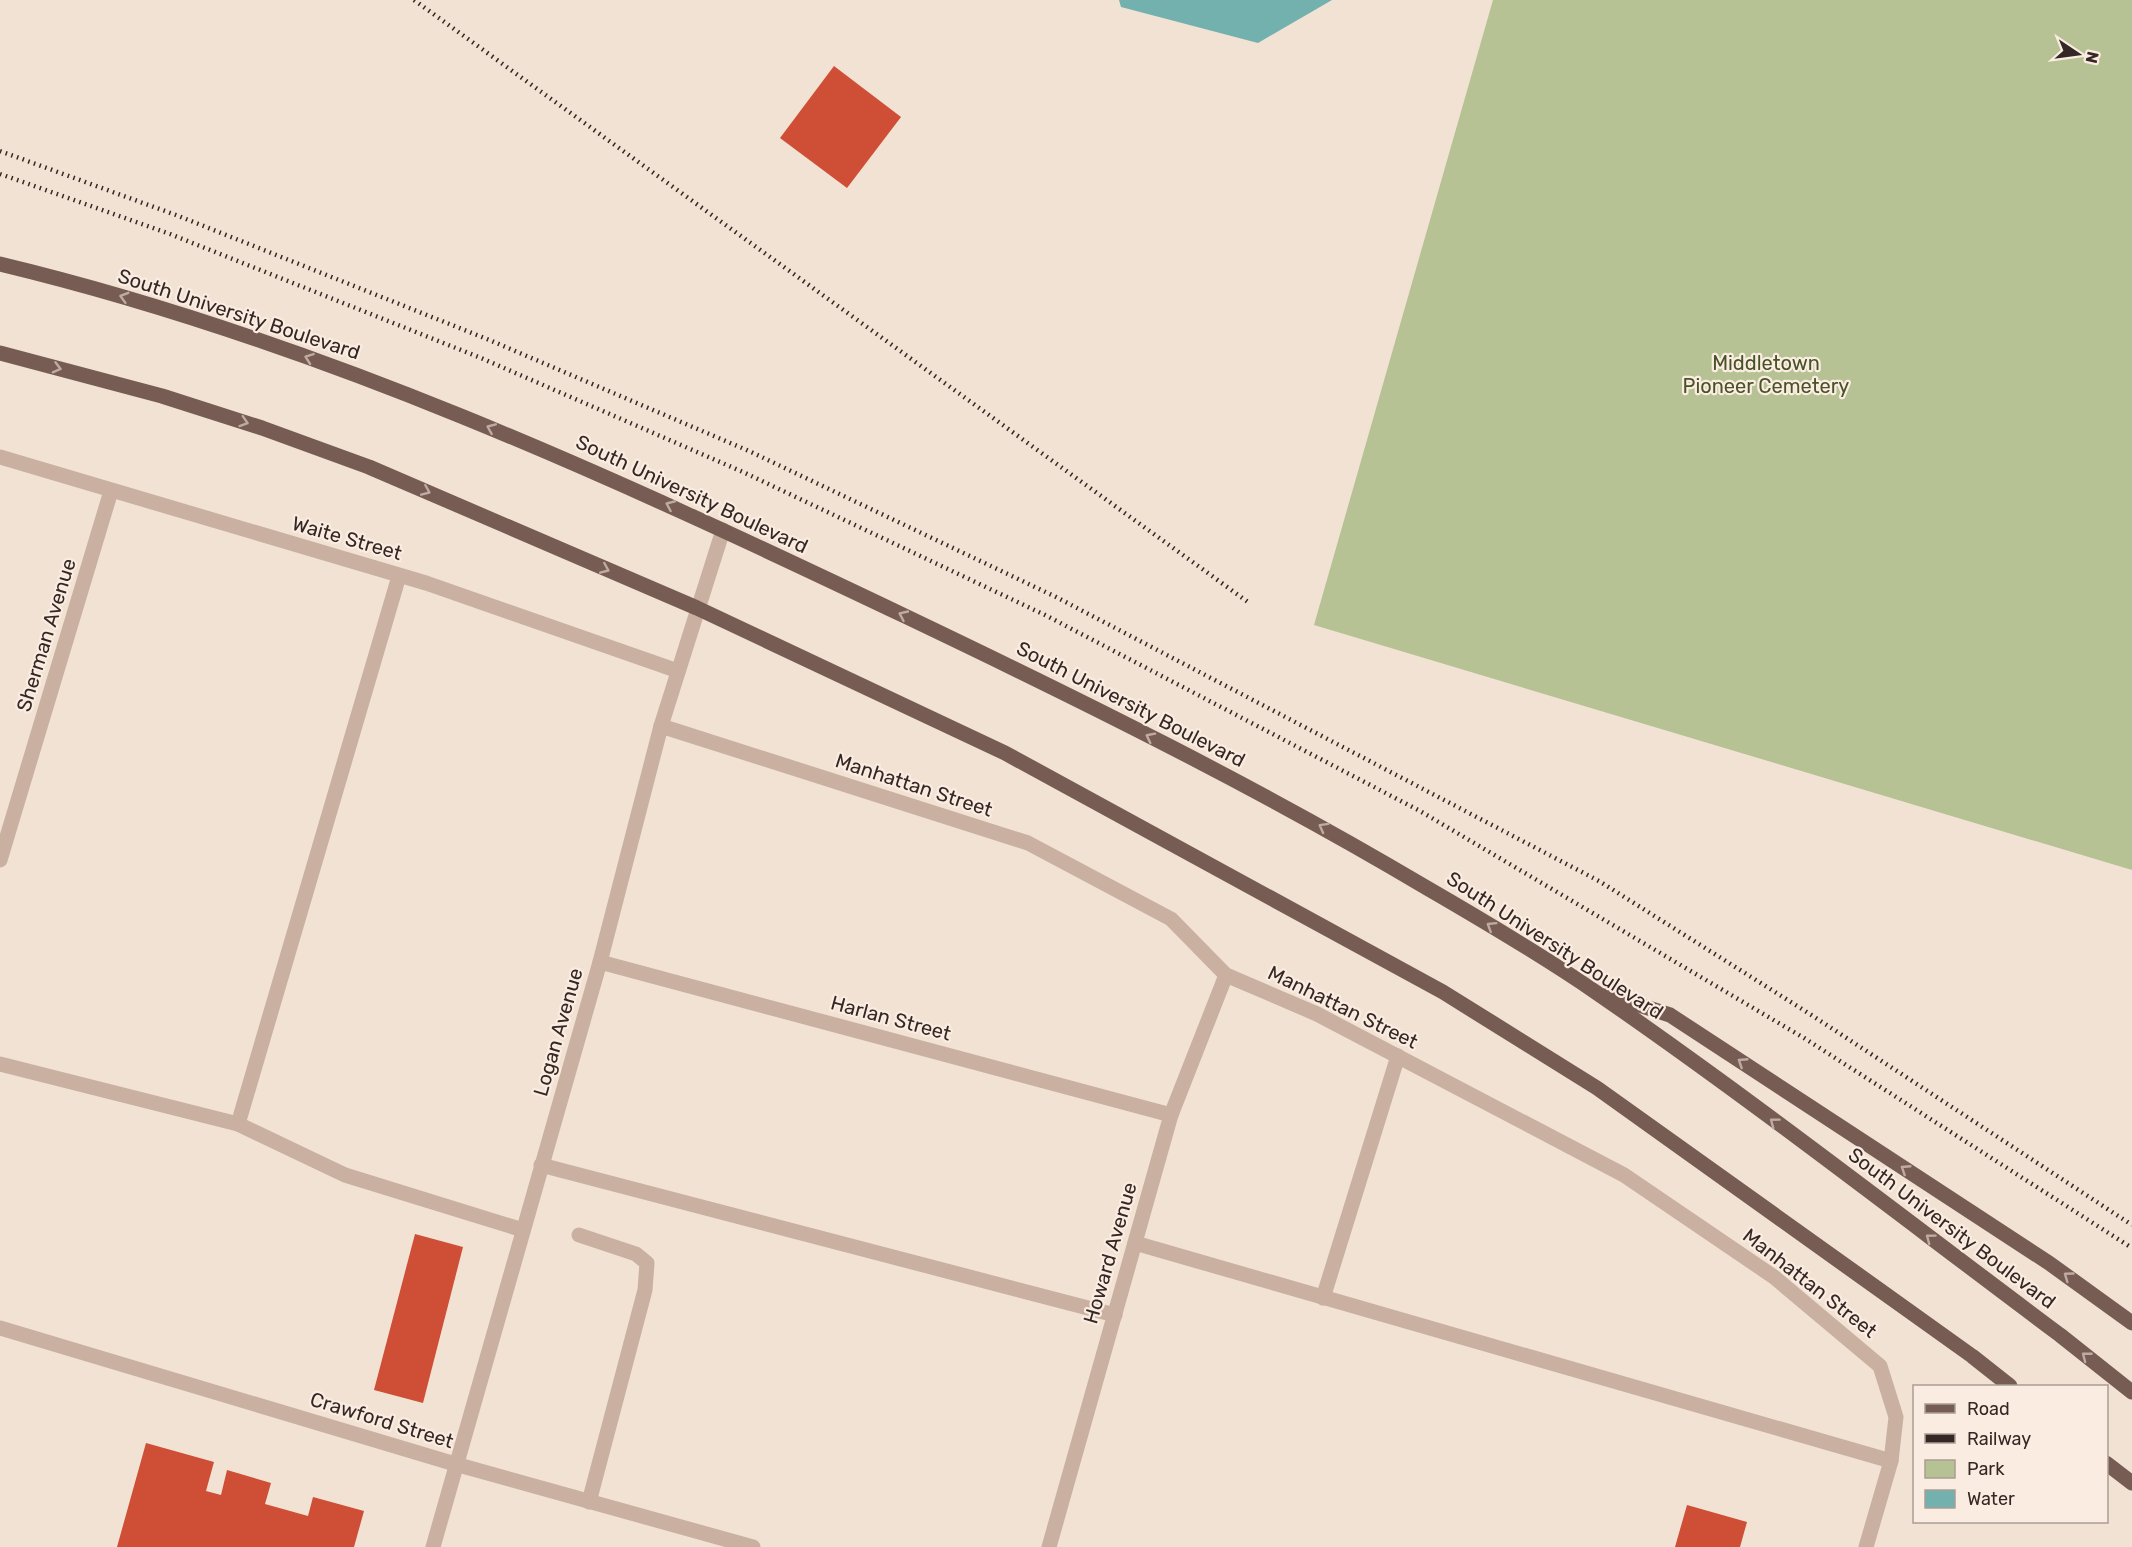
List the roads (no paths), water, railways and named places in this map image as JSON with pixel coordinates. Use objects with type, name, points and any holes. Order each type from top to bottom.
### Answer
[{"type":"main road","name":"South University Boulevard","points":[[0,264],[174,311],[441,406],[594,471],[723,530],[992,657],[1239,782],[1449,900],[1594,991],[2003,1293],[2132,1392]]},
{"type":"main road","points":[[0,353],[162,396],[369,467],[697,608],[1005,753],[1443,992],[1597,1088],[2009,1385]]},
{"type":"main road","points":[[1594,991],[1670,1015],[2049,1263],[2132,1323]]},
{"type":"main road","points":[[2108,1465],[2132,1483]]},
{"type":"street","name":"Waite Street","points":[[0,457],[399,576],[678,671]]},
{"type":"street","name":"Sherman Avenue","points":[[0,860],[111,490]]},
{"type":"street","name":"Logan Avenue","points":[[433,1547],[600,962],[661,726],[723,530]]},
{"type":"street","points":[[238,1124],[399,576]]},
{"type":"street","name":"Manhattan Street","points":[[661,726],[1028,843],[1171,919],[1226,975],[1317,1014],[1624,1175],[1774,1277],[1880,1366],[1896,1417],[1891,1461],[1866,1547]]},
{"type":"street","name":"Harlan Street","points":[[600,962],[1171,1116]]},
{"type":"street","name":"Howard Avenue","points":[[1049,1547],[1171,1116],[1226,975]]},
{"type":"street","points":[[1323,1298],[1398,1056]]},
{"type":"street","points":[[0,1064],[238,1124],[345,1175],[523,1230]]},
{"type":"street","points":[[541,1165],[1115,1316]]},
{"type":"street","points":[[579,1235],[636,1254],[647,1263],[645,1290],[589,1502]]},
{"type":"street","points":[[1135,1243],[1891,1461]]},
{"type":"street","name":"Crawford Street","points":[[0,1328],[455,1464],[753,1547]]},
{"type":"water","points":[[1119,0],[1332,0],[1258,43],[1121,7]]},
{"type":"railway","points":[[414,0],[1248,602]]},
{"type":"railway","points":[[0,151],[176,215],[487,339],[749,451],[1056,597],[1599,881],[1813,1016],[2132,1225]]},
{"type":"railway","points":[[0,174],[170,234],[481,358],[743,472],[1045,615],[1420,811],[1804,1038],[2132,1248]]},
{"type":"park label","name":"Middletown Pioneer Cemetery","points":[[1766,374]]}]
